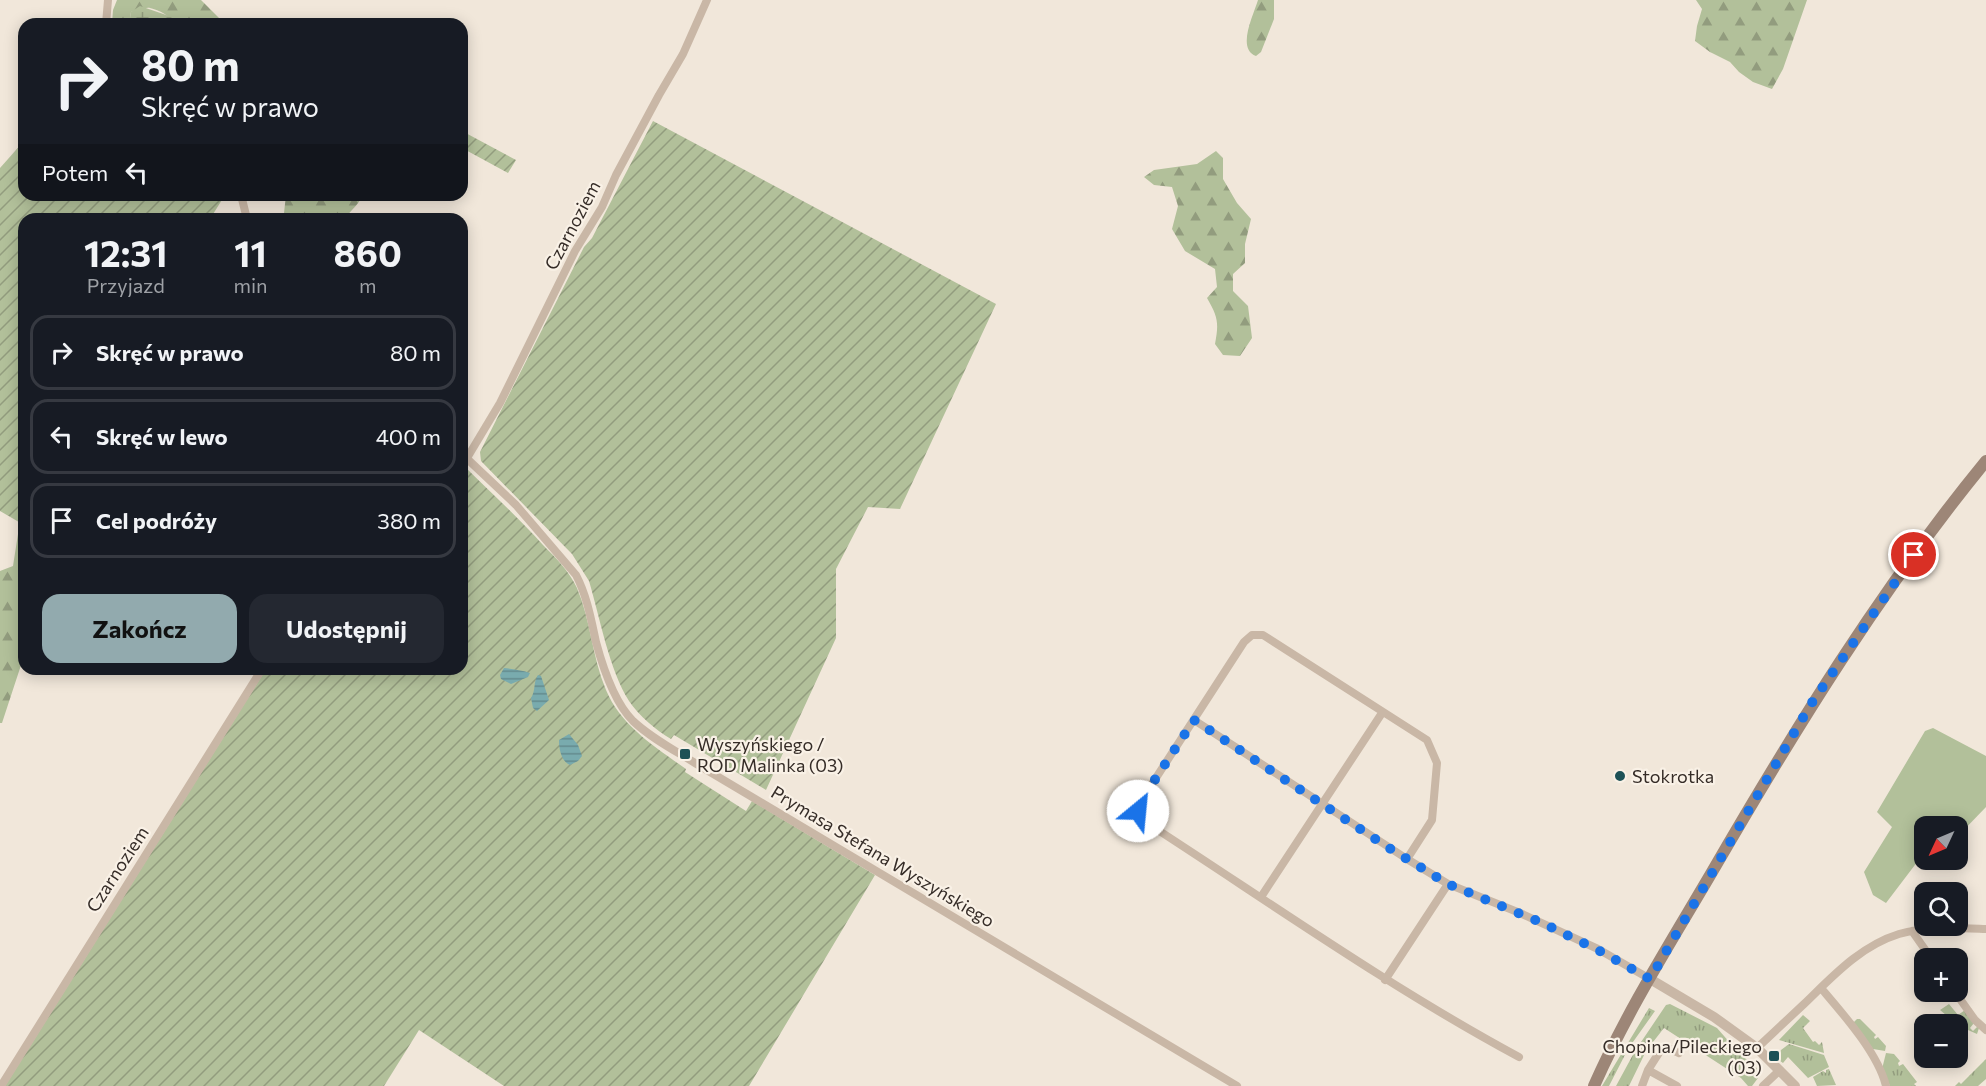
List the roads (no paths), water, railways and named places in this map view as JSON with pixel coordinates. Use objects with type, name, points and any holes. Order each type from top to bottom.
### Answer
[{"type":"main road","points":[[1594,1086],[1650,979],[1817,695],[1891,587],[1986,461]]},
{"type":"street","points":[[106,18],[108,0]]},
{"type":"street","name":"Czarnoziem","points":[[468,452],[501,403],[575,251],[602,207],[616,175],[688,43],[707,0]]},
{"type":"street","name":"Prymasa Stefana Wyszyńskiego","points":[[468,459],[516,505],[576,575],[583,588],[598,648],[611,685],[626,712],[638,725],[695,763],[1237,1086]]},
{"type":"street","points":[[1407,859],[1432,820],[1437,763],[1427,740],[1263,635],[1252,635],[1244,642],[1141,801],[1138,811],[1144,821],[1385,980],[1519,1057]]},
{"type":"street","name":"Czarnoziem","points":[[1,1086],[258,675]]},
{"type":"street","points":[[1261,897],[1382,713]]},
{"type":"street","points":[[1194,720],[1448,884],[1530,917],[1598,950],[1714,1017],[1757,1048],[1795,1086]]},
{"type":"street","points":[[1385,980],[1448,884]]},
{"type":"street","points":[[1757,1048],[1862,952],[1877,943],[1912,931],[1986,929]]},
{"type":"street","points":[[1912,931],[1924,948]]},
{"type":"street","points":[[1821,988],[1863,1041],[1884,1076],[1886,1086]]},
{"type":"street","points":[[1962,1002],[1975,1020],[1986,1030]]},
{"type":"street","points":[[1641,1086],[1662,1048],[1666,1047],[1679,1053]]},
{"type":"street","points":[[1648,1070],[1677,1086]]},
{"type":"street","points":[[1763,1086],[1780,1070]]},
{"type":"water","points":[[504,668],[530,673],[528,677],[511,684],[501,679],[500,675]]},
{"type":"water","points":[[538,675],[541,676],[549,700],[537,711],[533,708],[531,698]]},
{"type":"water","points":[[569,734],[578,745],[582,756],[570,765],[563,758],[559,743],[559,740]]},
{"type":"place","name":"Wyszyńskiego / ROD Malinka (03)","points":[[685,754]]},
{"type":"place","name":"Stokrotka","points":[[1620,776]]},
{"type":"place","name":"Chopina/Pileckiego (03)","points":[[1774,1056]]}]
